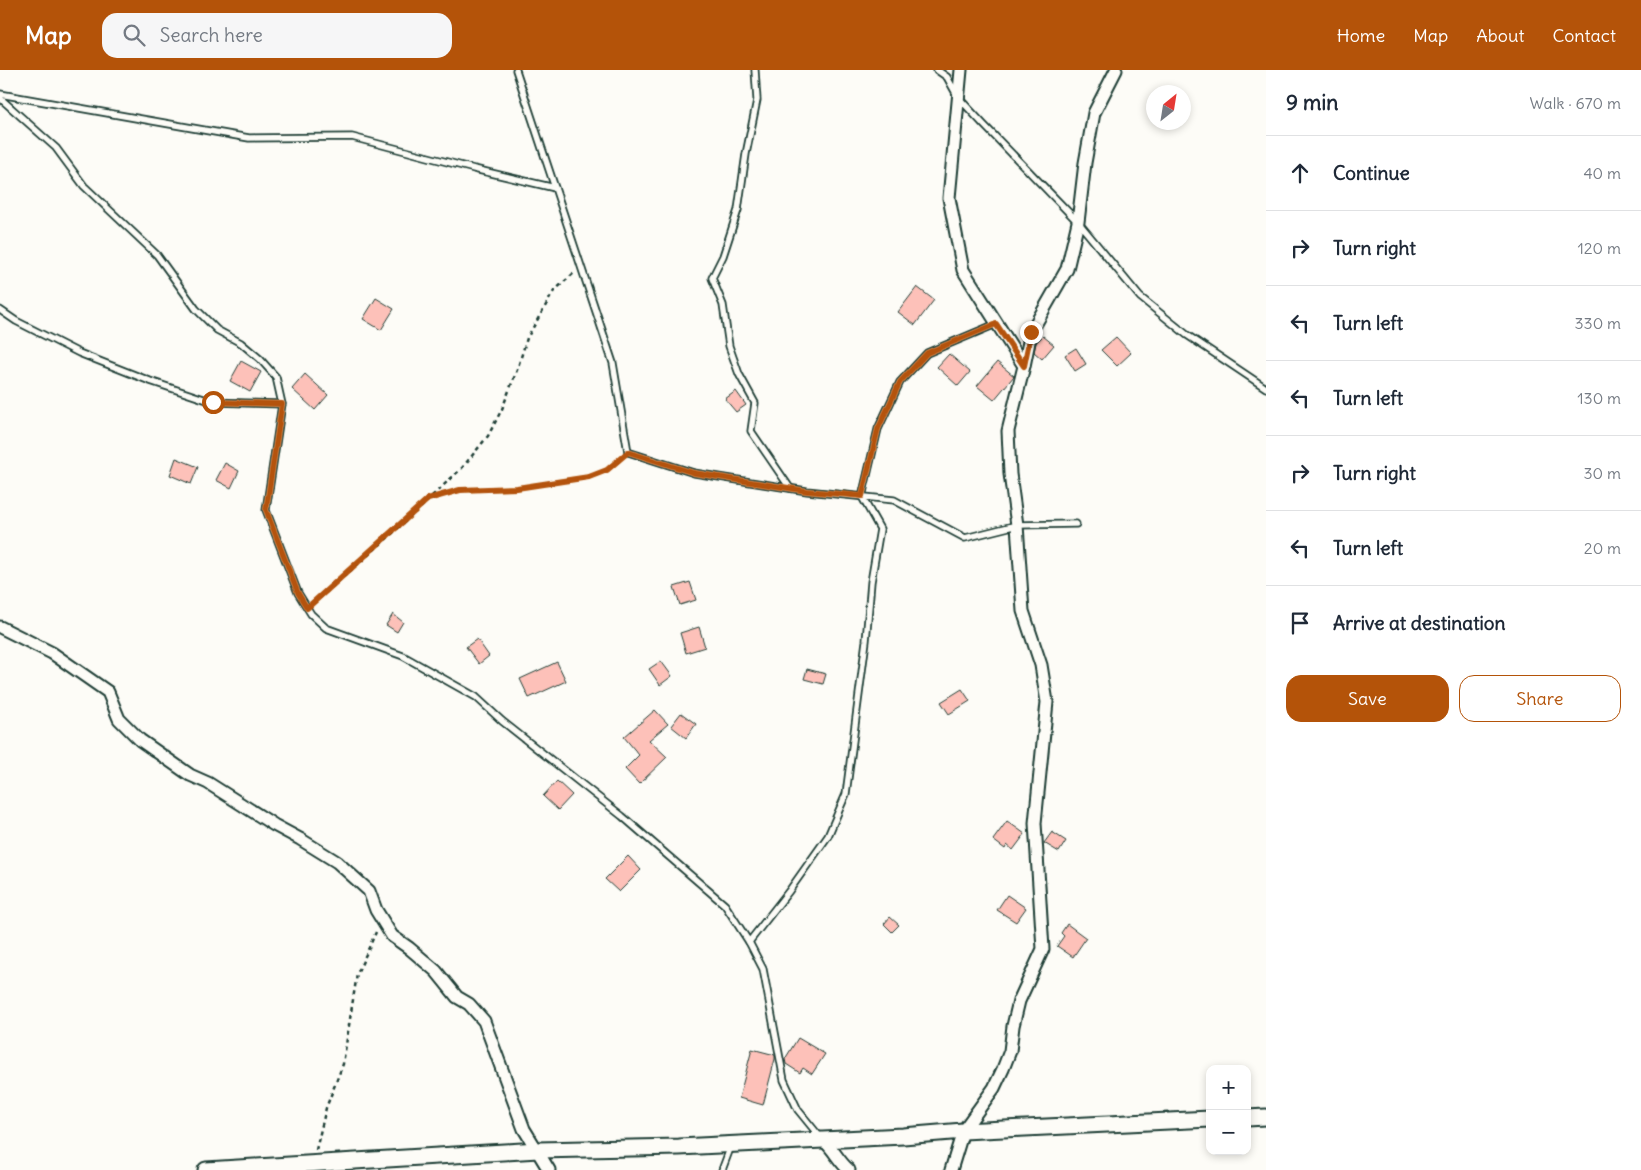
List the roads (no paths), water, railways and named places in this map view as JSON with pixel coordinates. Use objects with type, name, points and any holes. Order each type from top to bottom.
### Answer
[{"type":"street","points":[[960,70],[949,198],[963,270],[1024,366]]},
{"type":"street","points":[[950,1170],[963,1131],[994,1088],[1003,1069],[1010,1051],[1019,1001],[1043,949],[1035,823],[1048,702],[1041,665],[1023,611],[1017,525],[1010,474],[1008,431],[1031,332],[1067,270],[1078,222],[1094,113],[1116,70]]},
{"type":"street","points":[[0,627],[52,653],[108,692],[118,719],[140,740],[190,775],[208,782],[274,825],[300,838],[337,862],[369,891],[376,910],[392,936],[436,971],[457,997],[469,1004],[484,1021],[524,1129],[549,1170]]},
{"type":"street","points":[[1251,1118],[1266,1117]]},
{"type":"street","points":[[206,1170],[538,1150],[823,1140],[1206,1119]]},
{"type":"street","points":[[823,1140],[831,1146],[839,1162],[849,1170]]},
{"type":"lane","points":[[516,70],[613,363],[628,452],[694,473],[790,488],[894,500],[965,538],[1017,525],[1076,524]]},
{"type":"lane","points":[[755,70],[757,100],[746,154],[738,210],[723,256],[712,278],[723,305],[730,346],[739,374],[755,403],[752,431],[790,488]]},
{"type":"lane","points":[[936,70],[947,77],[958,97],[984,126],[1078,222],[1140,296],[1187,335],[1266,388]]},
{"type":"lane","points":[[0,94],[249,138],[352,137],[555,188]]},
{"type":"lane","points":[[0,98],[56,148],[84,186],[157,256],[196,309],[217,330],[241,343],[260,359],[276,378],[282,404],[266,510],[298,593],[311,614],[326,628],[403,656],[476,697],[502,721],[622,816],[725,905],[749,942],[763,969],[784,1080],[798,1110],[823,1140]]},
{"type":"lane","points":[[0,310],[16,321],[79,353],[150,381],[213,402],[282,404]]},
{"type":"lane","points":[[749,942],[789,891],[828,836],[846,794],[866,641],[871,582],[880,529],[862,496],[878,429],[900,382],[927,353],[996,324]]},
{"type":"lane","points":[[722,1170],[732,1144]]}]
